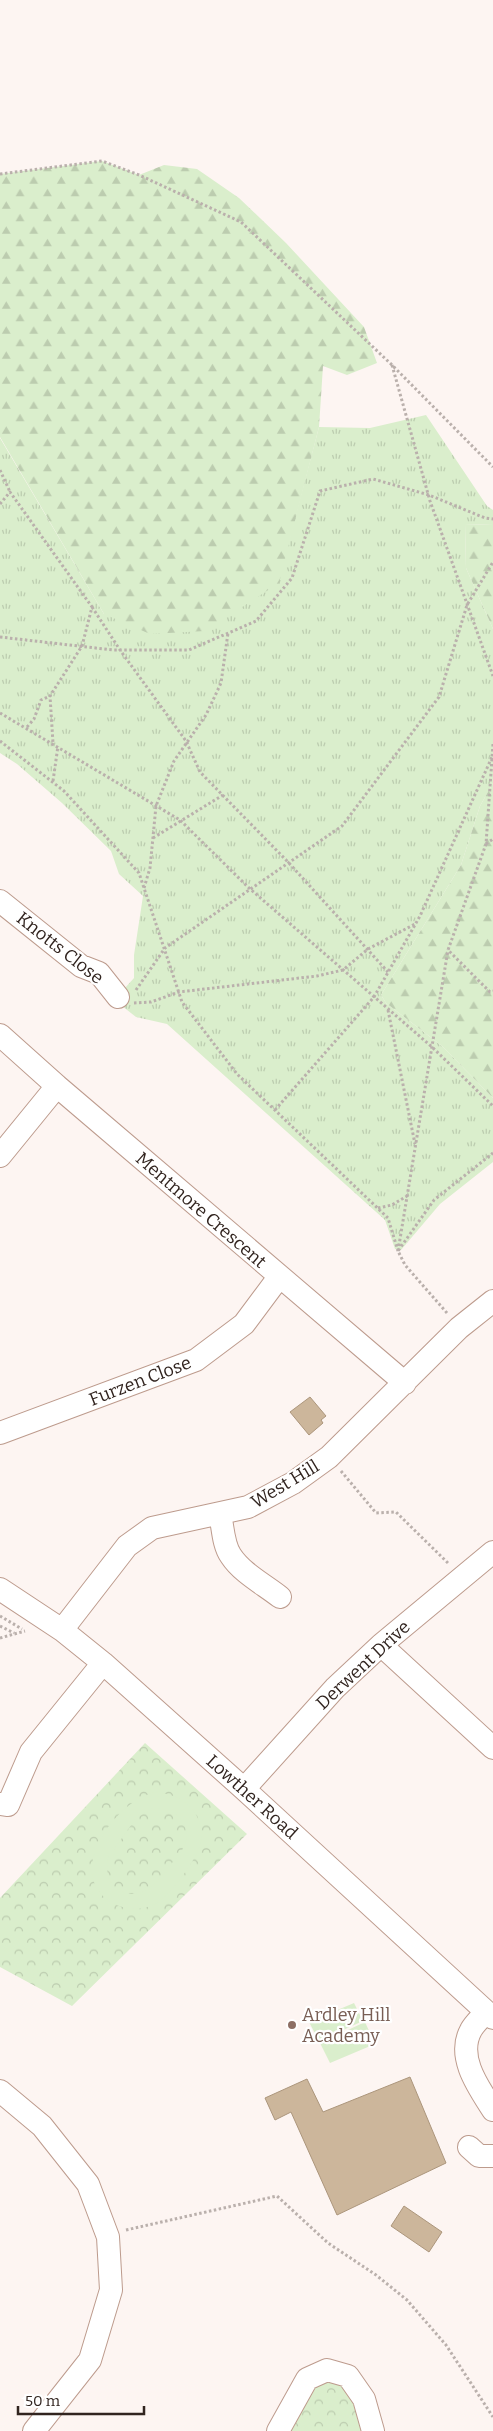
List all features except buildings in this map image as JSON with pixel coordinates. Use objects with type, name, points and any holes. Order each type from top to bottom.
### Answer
[{"type":"street","name":"Knotts Close","points":[[0,901],[81,966],[98,973],[122,1000]]},
{"type":"street","name":"Mentmore Crescent","points":[[0,1035],[57,1086],[405,1383]]},
{"type":"street","points":[[0,1156],[57,1086]]},
{"type":"street","name":"Furzen Close","points":[[0,1434],[196,1360],[244,1324],[279,1276]]},
{"type":"street","name":"West Hill","points":[[62,1630],[127,1546],[133,1541],[152,1528],[248,1507],[294,1483],[329,1457],[460,1328],[493,1301]]},
{"type":"street","points":[[220,1514],[231,1556],[249,1574],[280,1597]]},
{"type":"street","name":"Derwent Drive","points":[[244,1789],[335,1688],[380,1645],[493,1552]]},
{"type":"street","name":"Lowther Road","points":[[0,1589],[62,1630],[103,1663],[244,1789],[489,2015]]},
{"type":"street","points":[[380,1645],[493,1748]]},
{"type":"street","points":[[4,1805],[30,1752],[103,1663]]},
{"type":"street","points":[[489,2015],[471,2029],[467,2040],[466,2054],[474,2080],[493,2110]]},
{"type":"street","points":[[0,2091],[42,2126],[88,2184],[108,2237],[111,2290],[90,2360],[34,2431]]},
{"type":"street","points":[[469,2147],[480,2156],[493,2156]]},
{"type":"street","points":[[278,2431],[307,2379],[327,2370],[348,2376],[364,2399],[373,2431]]},
{"type":"path","points":[[0,174],[102,161],[139,175],[241,222],[392,365],[493,467]]},
{"type":"path","points":[[392,365],[429,495],[493,676]]},
{"type":"path","points":[[0,470],[10,492],[186,741],[200,772],[288,862],[388,972]]},
{"type":"path","points":[[0,637],[120,650],[190,650],[256,621],[292,578],[320,491],[373,479],[429,495],[485,518],[493,519]]},
{"type":"path","points":[[0,504],[10,492]]},
{"type":"path","points":[[122,1000],[165,948],[249,888],[342,826],[439,697],[468,605],[493,562]]},
{"type":"path","points":[[27,728],[34,719],[41,700],[50,696],[82,646],[92,607]]},
{"type":"path","points":[[144,888],[150,868],[156,806],[174,761],[186,741],[206,715],[221,683],[228,633]]},
{"type":"path","points":[[50,696],[53,743]]},
{"type":"path","points":[[0,713],[182,822],[249,888],[432,1047],[493,1106]]},
{"type":"path","points":[[0,741],[64,791],[139,873],[182,1002],[237,1074],[388,1218],[398,1251],[405,1265],[448,1315]]},
{"type":"path","points":[[398,1251],[448,950],[486,844],[493,744]]},
{"type":"path","points":[[53,782],[58,746]]},
{"type":"path","points":[[275,1110],[374,997],[415,924],[492,757]]},
{"type":"path","points":[[153,839],[223,795]]},
{"type":"path","points":[[486,844],[493,839]]},
{"type":"path","points":[[122,1000],[151,1002],[179,992],[318,976],[343,970],[368,949],[415,924]]},
{"type":"path","points":[[448,950],[490,992],[493,991]]},
{"type":"path","points":[[388,1010],[415,1147]]},
{"type":"path","points":[[398,1251],[434,1200],[493,1154]]},
{"type":"path","points":[[378,1208],[392,1205],[408,1196]]},
{"type":"path","points":[[329,1457],[376,1513],[396,1512],[462,1578]]},
{"type":"path","points":[[0,1616],[24,1630],[0,1638]]},
{"type":"path","points":[[0,1626],[15,1634]]},
{"type":"path","points":[[120,2232],[277,2196],[328,2243],[376,2275],[407,2300],[446,2345],[493,2416]]},
{"type":"green space","points":[[102,161],[139,175],[164,165],[197,169],[239,198],[286,243],[364,327],[377,363],[347,375],[323,366],[319,427],[279,583],[205,631],[150,634],[104,614],[0,437],[0,174]]},
{"type":"green space","points":[[426,415],[487,506],[493,510],[493,525],[465,524],[466,568],[493,629],[493,783],[480,806],[461,865],[381,995],[386,1003],[442,1046],[493,1098],[493,1162],[440,1204],[401,1250],[395,1249],[385,1220],[167,1024],[136,1017],[122,1006],[127,999],[125,988],[134,978],[134,955],[143,896],[119,874],[111,851],[62,803],[17,764],[0,753],[0,438],[104,614],[278,583],[319,427],[370,428]]},
{"type":"green space","points":[[465,524],[493,525],[493,629],[466,568]]},
{"type":"green space","points":[[493,783],[493,1098],[442,1046],[386,1003],[381,995],[461,865],[480,806]]},
{"type":"green space","points":[[145,1743],[247,1834],[72,2006],[0,1967],[0,1898]]},
{"type":"green space","points":[[152,1793],[162,1793],[181,1800],[195,1813],[199,1821],[201,1842],[189,1866],[163,1898],[150,1906],[131,1909],[118,1905],[104,1897],[95,1884],[92,1869],[95,1852],[102,1836],[125,1809]],"holes":[[[153,1808],[160,1808],[174,1813],[183,1823],[186,1829],[184,1847],[152,1886],[140,1893],[125,1893],[111,1883],[108,1875],[108,1858],[136,1818]]]},
{"type":"green space","points":[[354,2003],[363,2021],[319,2041],[309,2022]]},
{"type":"green space","points":[[365,2022],[375,2044],[330,2063],[320,2043]]},
{"type":"green space","points":[[327,2381],[347,2387],[359,2409],[363,2431],[287,2431],[312,2387]]},
{"type":"place","name":"Ardley Hill Academy","points":[[292,2025]]}]
